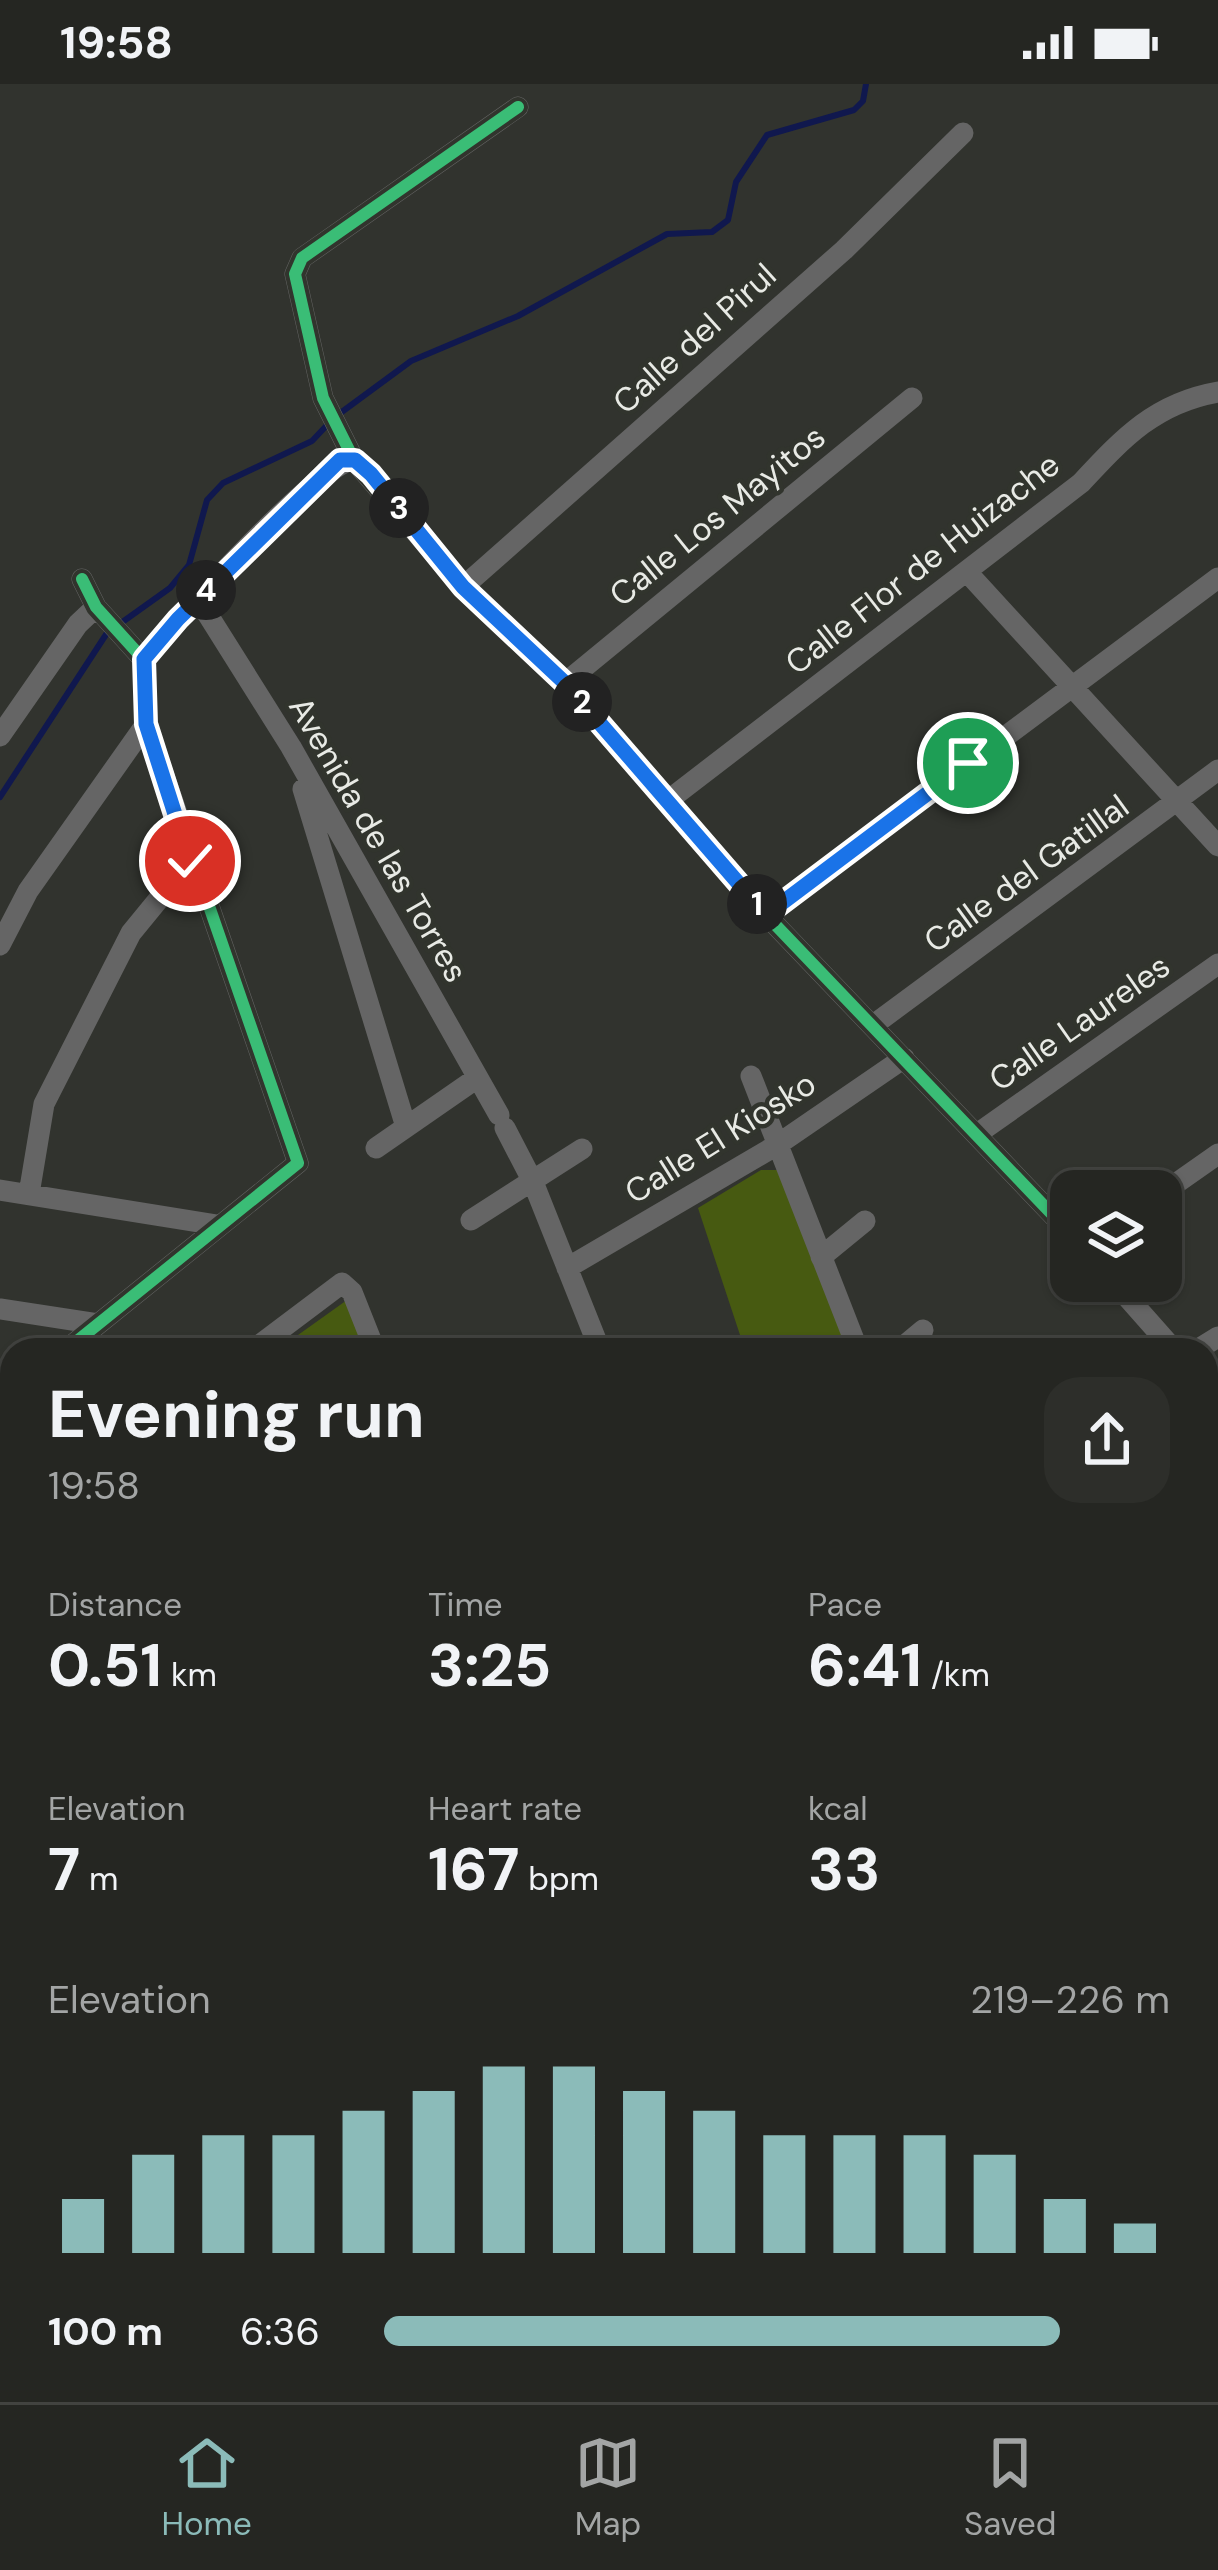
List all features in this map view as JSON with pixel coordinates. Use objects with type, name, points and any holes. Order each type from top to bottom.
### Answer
[{"type":"street","points":[[518,106],[302,258],[295,274],[323,398],[355,460],[463,587],[565,683],[766,915],[1050,1212]]},
{"type":"street","name":"Calle del Pirul","points":[[463,587],[844,250],[963,133]]},
{"type":"street","name":"Calle Flor de Huizache","points":[[670,799],[1081,483],[1132,426],[1175,402],[1218,392]]},
{"type":"street","name":"Calle Los Mayitos","points":[[565,683],[911,398]]},
{"type":"street","points":[[144,659],[198,598],[340,460],[355,460]]},
{"type":"street","points":[[967,572],[1218,846]]},
{"type":"street","points":[[766,915],[1218,578]]},
{"type":"street","points":[[81,1338],[298,1163],[146,724],[144,659],[96,607],[82,579]]},
{"type":"street","name":"Avenida de las Torres","points":[[198,598],[291,747],[502,1121],[533,1182],[595,1338]]},
{"type":"street","points":[[0,736],[78,624],[96,607]]},
{"type":"street","points":[[0,945],[28,891],[146,724]]},
{"type":"street","points":[[291,747],[406,1127]]},
{"type":"street","name":"Calle del Gatillal","points":[[872,1026],[1218,770]]},
{"type":"street","points":[[29,1194],[44,1104],[131,933],[190,861]]},
{"type":"street","name":"Calle Laureles","points":[[977,1134],[1218,964]]},
{"type":"street","name":"Calle El Kiosko","points":[[567,1268],[777,1145],[904,1058]]},
{"type":"street","points":[[751,1076],[853,1338]]},
{"type":"street","points":[[376,1148],[478,1078]]},
{"type":"street","points":[[471,1220],[582,1149]]},
{"type":"street","points":[[1182,1179],[1218,1154]]},
{"type":"street","points":[[0,1190],[218,1225]]},
{"type":"street","points":[[821,1257],[865,1222]]},
{"type":"street","points":[[268,1338],[342,1283],[352,1292],[370,1338]]},
{"type":"street","points":[[1132,1302],[1163,1338]]},
{"type":"street","points":[[0,1309],[98,1324]]},
{"type":"street","points":[[913,1338],[923,1330]]},
{"type":"green space","points":[[761,1170],[777,1170],[846,1338],[741,1338],[698,1208]]},
{"type":"green space","points":[[347,1300],[363,1338],[294,1338]]},
{"type":"waterway","points":[[339,414],[411,361],[518,316],[667,234],[712,232],[728,220],[736,182],[767,135],[854,110],[863,101],[866,84]]},
{"type":"waterway","points":[[0,797],[107,633],[170,588],[189,565],[207,500],[223,483],[312,441],[329,423]]},
{"type":"cycle path","points":[[518,107],[302,258],[295,274],[323,398],[354,460],[463,587],[565,683],[766,915],[1050,1212]]},
{"type":"cycle path","points":[[81,1338],[298,1163],[146,724],[144,660],[96,607],[82,579]]},
{"type":"route","points":[[190,861],[146,724],[144,659],[178,619],[340,460],[355,460],[371,474],[463,587],[565,683],[766,915],[968,763]]}]
